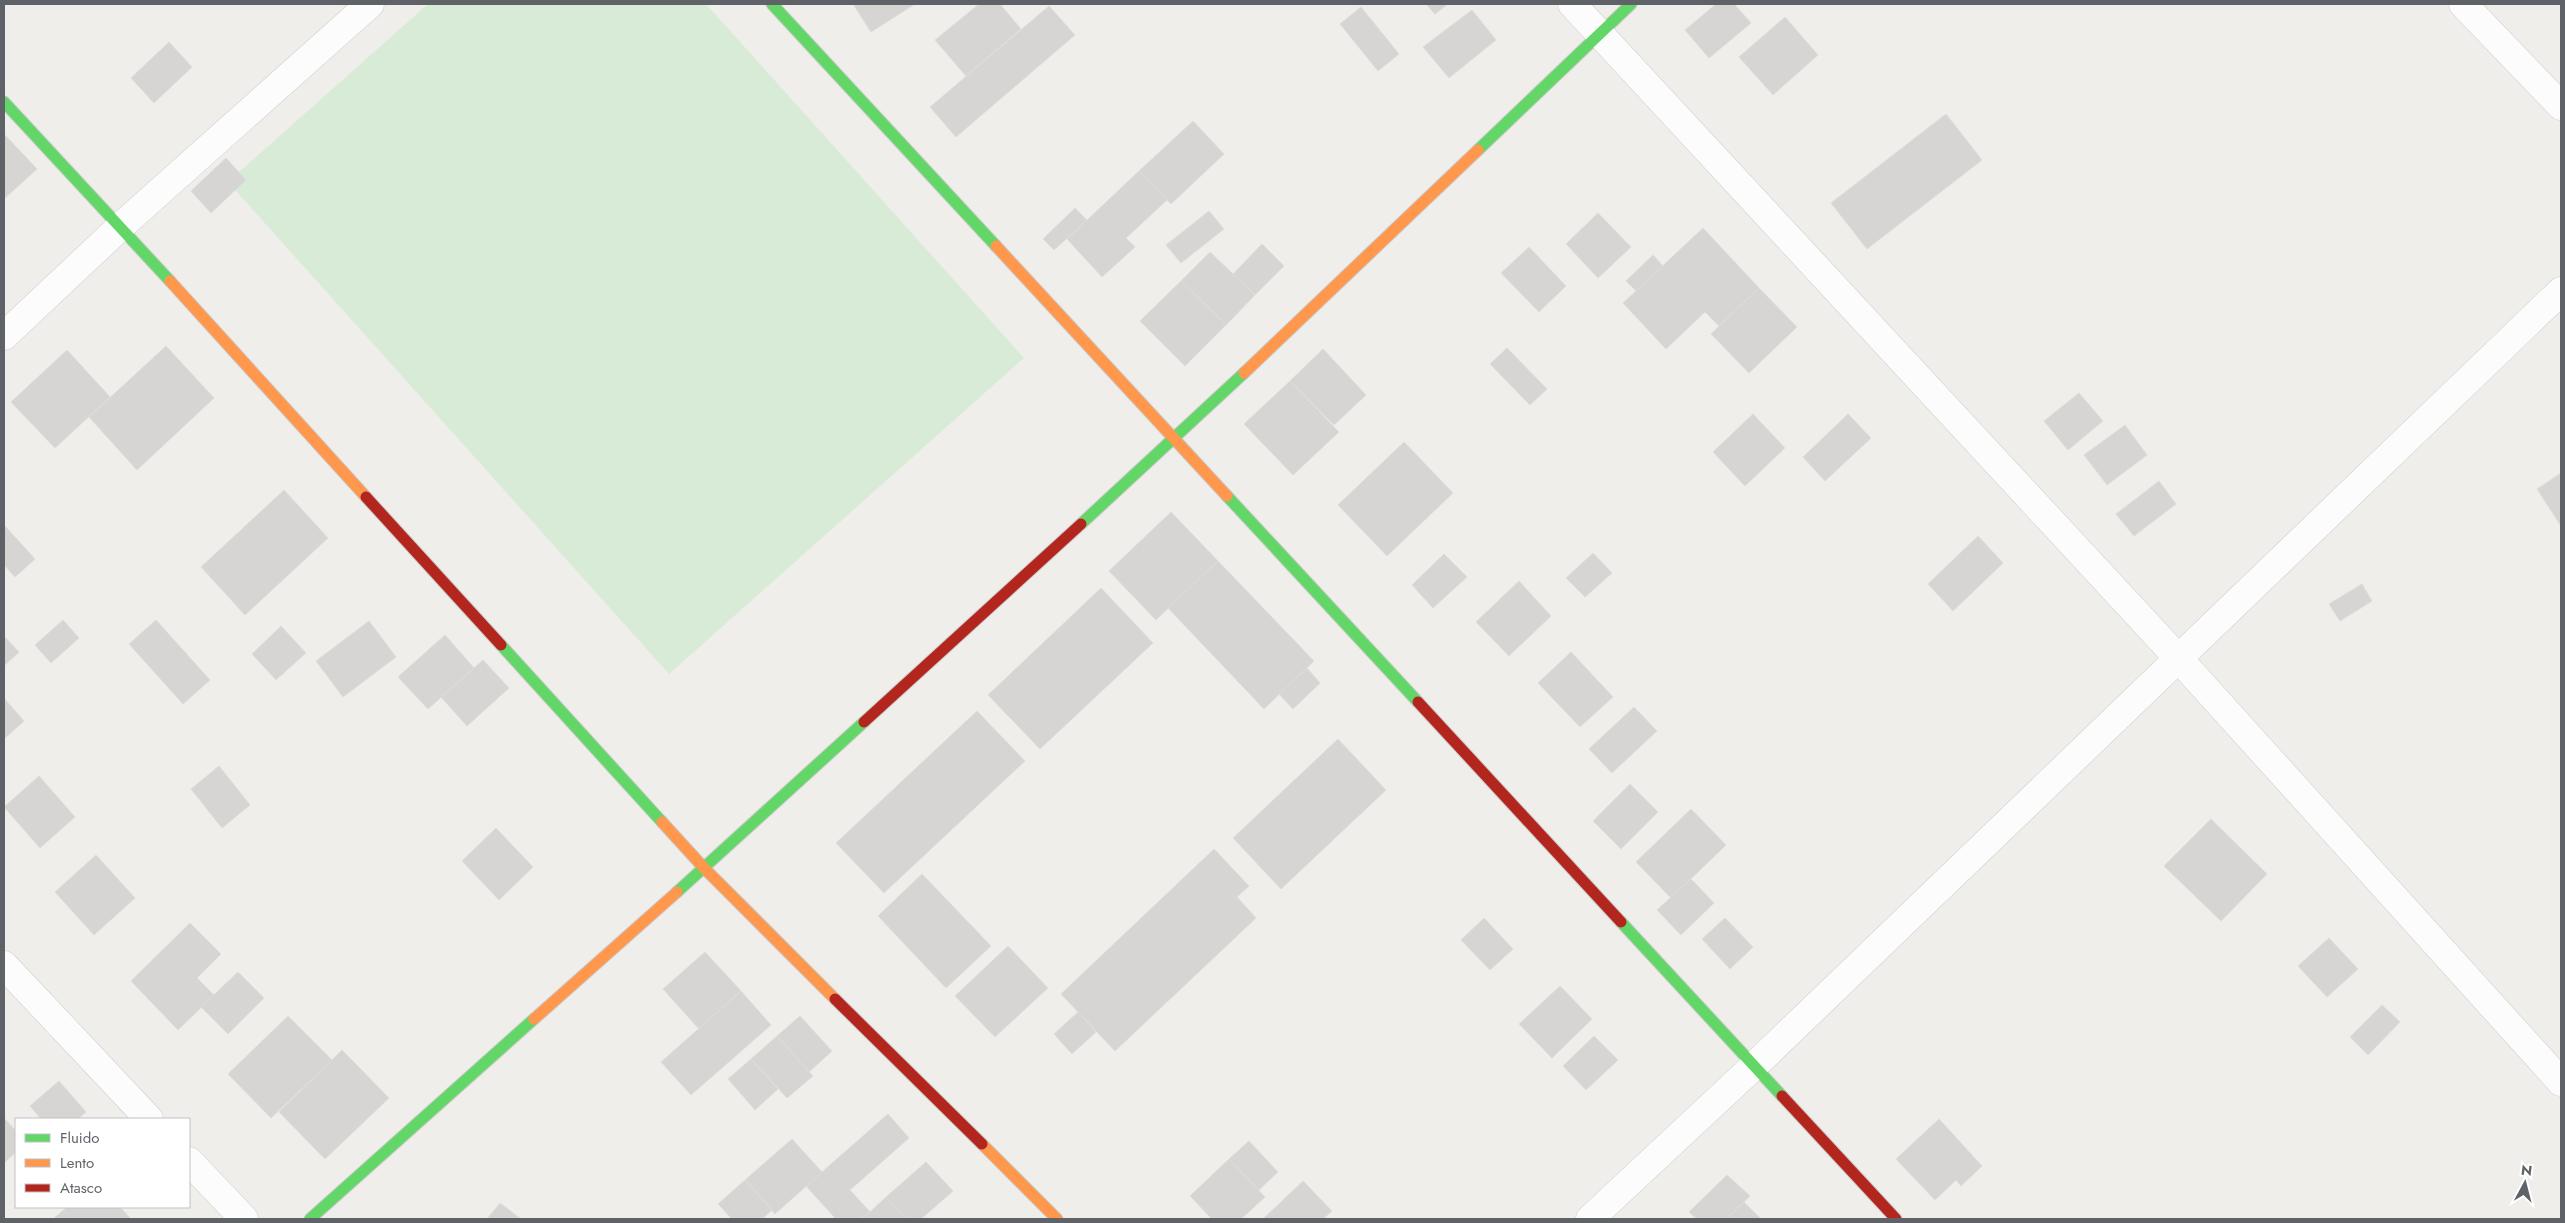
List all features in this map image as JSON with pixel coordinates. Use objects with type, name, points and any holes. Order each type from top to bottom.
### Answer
[{"type":"street","points":[[4,336],[120,227],[370,4]]},
{"type":"street","points":[[772,4],[1896,1219]]},
{"type":"street","points":[[1572,4],[2179,659],[2561,1082]]},
{"type":"street","points":[[310,1219],[704,868],[1175,439],[1630,4]]},
{"type":"street","points":[[2463,4],[2561,106]]},
{"type":"street","points":[[4,102],[704,868],[1056,1219]]},
{"type":"street","points":[[1590,1219],[1754,1066],[2561,291]]},
{"type":"street","points":[[4,966],[148,1118]]},
{"type":"street","points":[[190,1162],[244,1219]]},
{"type":"green space","points":[[428,4],[706,4],[1024,358],[669,674],[228,182]]},
{"type":"building","points":[[853,4],[915,4],[871,32]]},
{"type":"building","points":[[979,4],[1000,4],[1021,29],[966,76],[935,40]]},
{"type":"building","points":[[1426,4],[1448,4],[1435,14]]},
{"type":"building","points":[[1716,4],[1734,4],[1751,23],[1709,58],[1685,30]]},
{"type":"building","points":[[1049,6],[1075,35],[956,137],[930,107]]},
{"type":"building","points":[[1361,7],[1399,54],[1378,71],[1340,24]]},
{"type":"building","points":[[1472,10],[1496,40],[1449,78],[1423,47]]},
{"type":"building","points":[[1785,17],[1818,55],[1773,95],[1739,57]]},
{"type":"building","points":[[169,42],[192,67],[154,103],[131,78]]},
{"type":"building","points":[[1946,114],[1982,160],[1867,249],[1831,203]]},
{"type":"building","points":[[1193,121],[1224,154],[1171,204],[1139,171]]},
{"type":"building","points":[[5,135],[37,169],[4,199],[4,137]]},
{"type":"building","points":[[226,158],[246,180],[211,213],[191,191]]},
{"type":"building","points":[[1139,171],[1167,200],[1126,238],[1135,247],[1102,277],[1067,239]]},
{"type":"building","points":[[1075,208],[1087,220],[1054,250],[1043,239]]},
{"type":"building","points":[[1209,211],[1224,229],[1181,263],[1166,245]]},
{"type":"building","points":[[1598,213],[1631,247],[1598,278],[1566,244]]},
{"type":"building","points":[[1703,228],[1759,288],[1719,326],[1705,312],[1666,349],[1623,303]]},
{"type":"building","points":[[1262,244],[1284,266],[1255,295],[1233,274]]},
{"type":"building","points":[[1529,247],[1566,286],[1539,312],[1501,273]]},
{"type":"building","points":[[1210,252],[1255,295],[1226,325],[1181,281]]},
{"type":"building","points":[[1653,255],[1663,266],[1636,291],[1626,281]]},
{"type":"building","points":[[1181,281],[1226,325],[1185,366],[1140,321]]},
{"type":"building","points":[[1759,288],[1797,327],[1749,373],[1711,334]]},
{"type":"building","points":[[166,346],[214,398],[137,470],[89,417]]},
{"type":"building","points":[[1507,348],[1547,389],[1530,405],[1490,364]]},
{"type":"building","points":[[1323,349],[1366,395],[1334,425],[1290,381]]},
{"type":"building","points":[[67,350],[110,397],[55,448],[11,402]]},
{"type":"building","points":[[1290,381],[1339,432],[1293,475],[1244,424]]},
{"type":"building","points":[[2079,393],[2103,421],[2068,450],[2044,421]]},
{"type":"building","points":[[1753,414],[1785,448],[1745,486],[1713,452]]},
{"type":"building","points":[[1848,414],[1871,438],[1825,481],[1803,457]]},
{"type":"building","points":[[2125,425],[2147,455],[2107,485],[2084,455]]},
{"type":"building","points":[[1404,442],[1453,493],[1387,556],[1338,505]]},
{"type":"building","points":[[2561,473],[2561,526],[2537,489]]},
{"type":"building","points":[[2159,481],[2176,504],[2134,536],[2116,514]]},
{"type":"building","points":[[284,490],[328,538],[245,615],[201,567]]},
{"type":"building","points":[[1171,512],[1218,561],[1156,620],[1109,571]]},
{"type":"building","points":[[4,525],[35,559],[15,577],[4,565]]},
{"type":"building","points":[[1978,536],[2003,563],[1953,611],[1928,584]]},
{"type":"building","points":[[1593,553],[1612,573],[1585,597],[1566,578]]},
{"type":"building","points":[[1444,554],[1467,577],[1433,608],[1412,585]]},
{"type":"building","points":[[1218,561],[1314,661],[1264,709],[1168,608]]},
{"type":"building","points":[[1519,581],[1551,616],[1509,656],[1476,622]]},
{"type":"building","points":[[2362,584],[2372,601],[2340,621],[2329,604]]},
{"type":"building","points":[[1101,588],[1153,643],[1040,749],[988,695]]},
{"type":"building","points":[[63,620],[79,638],[51,663],[35,645]]},
{"type":"building","points":[[156,620],[210,680],[183,704],[129,644]]},
{"type":"building","points":[[369,621],[396,657],[343,697],[316,661]]},
{"type":"building","points":[[281,626],[306,653],[276,680],[252,654]]},
{"type":"building","points":[[445,635],[474,668],[428,709],[398,677]]},
{"type":"building","points":[[4,636],[19,652],[4,666]]},
{"type":"building","points":[[1571,652],[1613,697],[1580,727],[1538,683]]},
{"type":"building","points":[[483,660],[509,688],[467,726],[441,697]]},
{"type":"building","points":[[1307,668],[1320,683],[1293,709],[1279,694]]},
{"type":"building","points":[[4,698],[24,721],[4,739]]},
{"type":"building","points":[[1634,707],[1657,731],[1612,773],[1589,749]]},
{"type":"building","points":[[977,711],[1025,761],[884,893],[836,843]]},
{"type":"building","points":[[1338,739],[1386,790],[1281,889],[1233,838]]},
{"type":"building","points":[[219,766],[250,805],[222,828],[191,789]]},
{"type":"building","points":[[39,776],[75,817],[40,848],[4,807]]},
{"type":"building","points":[[1630,784],[1658,812],[1621,849],[1593,821]]},
{"type":"building","points":[[1691,809],[1726,845],[1671,898],[1636,862]]},
{"type":"building","points":[[2211,819],[2267,874],[2221,921],[2164,866]]},
{"type":"building","points":[[496,828],[533,867],[499,900],[462,861]]},
{"type":"building","points":[[1214,849],[1249,886],[1237,897],[1256,918],[1115,1051],[1061,994]]},
{"type":"building","points":[[96,855],[135,898],[94,935],[55,892]]},
{"type":"building","points":[[922,874],[991,946],[946,988],[878,916]]},
{"type":"building","points":[[1691,879],[1714,903],[1681,935],[1657,910]]},
{"type":"building","points":[[1484,918],[1513,949],[1490,970],[1461,940]]},
{"type":"building","points":[[1725,918],[1753,947],[1730,969],[1702,939]]},
{"type":"building","points":[[190,923],[221,954],[197,978],[214,995],[178,1030],[131,981]]},
{"type":"building","points":[[2329,938],[2358,969],[2327,997],[2298,966]]},
{"type":"building","points":[[1008,946],[1048,988],[995,1037],[955,996]]},
{"type":"building","points":[[705,952],[741,991],[699,1029],[663,989]]},
{"type":"building","points":[[238,972],[264,998],[228,1034],[201,1007]]},
{"type":"building","points":[[1560,986],[1592,1019],[1552,1058],[1519,1024]]},
{"type":"building","points":[[741,991],[771,1025],[691,1095],[661,1062]]},
{"type":"building","points":[[2382,1005],[2400,1022],[2368,1055],[2350,1037]]},
{"type":"building","points":[[1078,1012],[1096,1032],[1072,1054],[1054,1034]]},
{"type":"building","points":[[288,1016],[332,1060],[271,1118],[228,1074]]},
{"type":"building","points":[[800,1016],[832,1051],[809,1072],[777,1036]]},
{"type":"building","points":[[777,1036],[813,1076],[787,1098],[751,1059]]},
{"type":"building","points":[[1594,1036],[1618,1060],[1586,1090],[1563,1066]]},
{"type":"building","points":[[342,1050],[389,1098],[325,1159],[279,1112]]},
{"type":"building","points":[[751,1059],[778,1089],[755,1110],[728,1079]]},
{"type":"building","points":[[59,1081],[86,1112],[79,1118],[40,1118],[30,1106]]},
{"type":"building","points":[[888,1114],[909,1138],[850,1190],[870,1212],[861,1219],[836,1219],[806,1186]]},
{"type":"building","points":[[4,1118],[15,1130],[15,1153],[4,1163]]},
{"type":"building","points":[[1939,1119],[1982,1166],[1961,1186],[1956,1180],[1935,1200],[1896,1159]]},
{"type":"building","points":[[792,1139],[822,1172],[775,1214],[745,1180]]},
{"type":"building","points":[[1249,1141],[1278,1172],[1259,1190],[1229,1159]]},
{"type":"building","points":[[1229,1159],[1265,1197],[1241,1219],[1212,1219],[1190,1196]]},
{"type":"building","points":[[926,1162],[953,1191],[921,1219],[907,1219],[886,1197]]},
{"type":"building","points":[[1727,1175],[1750,1196],[1726,1219],[1697,1219],[1689,1212]]},
{"type":"building","points":[[745,1180],[772,1210],[762,1219],[732,1219],[718,1204]]},
{"type":"building","points":[[1303,1181],[1332,1211],[1323,1219],[1263,1219]]},
{"type":"building","points":[[886,1197],[907,1219],[861,1219],[870,1212]]},
{"type":"building","points":[[1744,1202],[1761,1219],[1726,1219]]},
{"type":"building","points":[[500,1203],[521,1219],[487,1219]]},
{"type":"building","points":[[66,1208],[121,1208],[131,1219],[53,1219]]},
{"type":"traffic: fast","points":[[772,4],[996,246]]},
{"type":"traffic: fast","points":[[1478,150],[1631,4]]},
{"type":"traffic: fast","points":[[4,102],[170,281]]},
{"type":"traffic: fast","points":[[1081,524],[1244,373]]},
{"type":"traffic: fast","points":[[1227,496],[1418,702]]},
{"type":"traffic: fast","points":[[501,645],[662,822]]},
{"type":"traffic: fast","points":[[677,892],[864,722]]},
{"type":"traffic: fast","points":[[1621,922],[1782,1096]]},
{"type":"traffic: fast","points":[[310,1219],[534,1019]]},
{"type":"traffic: slow","points":[[1244,373],[1478,150]]},
{"type":"traffic: slow","points":[[996,246],[1227,496]]},
{"type":"traffic: slow","points":[[170,281],[366,497]]},
{"type":"traffic: slow","points":[[662,822],[704,868],[835,999]]},
{"type":"traffic: slow","points":[[534,1019],[677,892]]},
{"type":"traffic: slow","points":[[982,1144],[1057,1219]]},
{"type":"traffic: jam","points":[[366,497],[501,645]]},
{"type":"traffic: jam","points":[[864,722],[1081,524]]},
{"type":"traffic: jam","points":[[1418,702],[1621,922]]},
{"type":"traffic: jam","points":[[835,999],[982,1144]]},
{"type":"traffic: jam","points":[[1782,1096],[1896,1219]]}]
